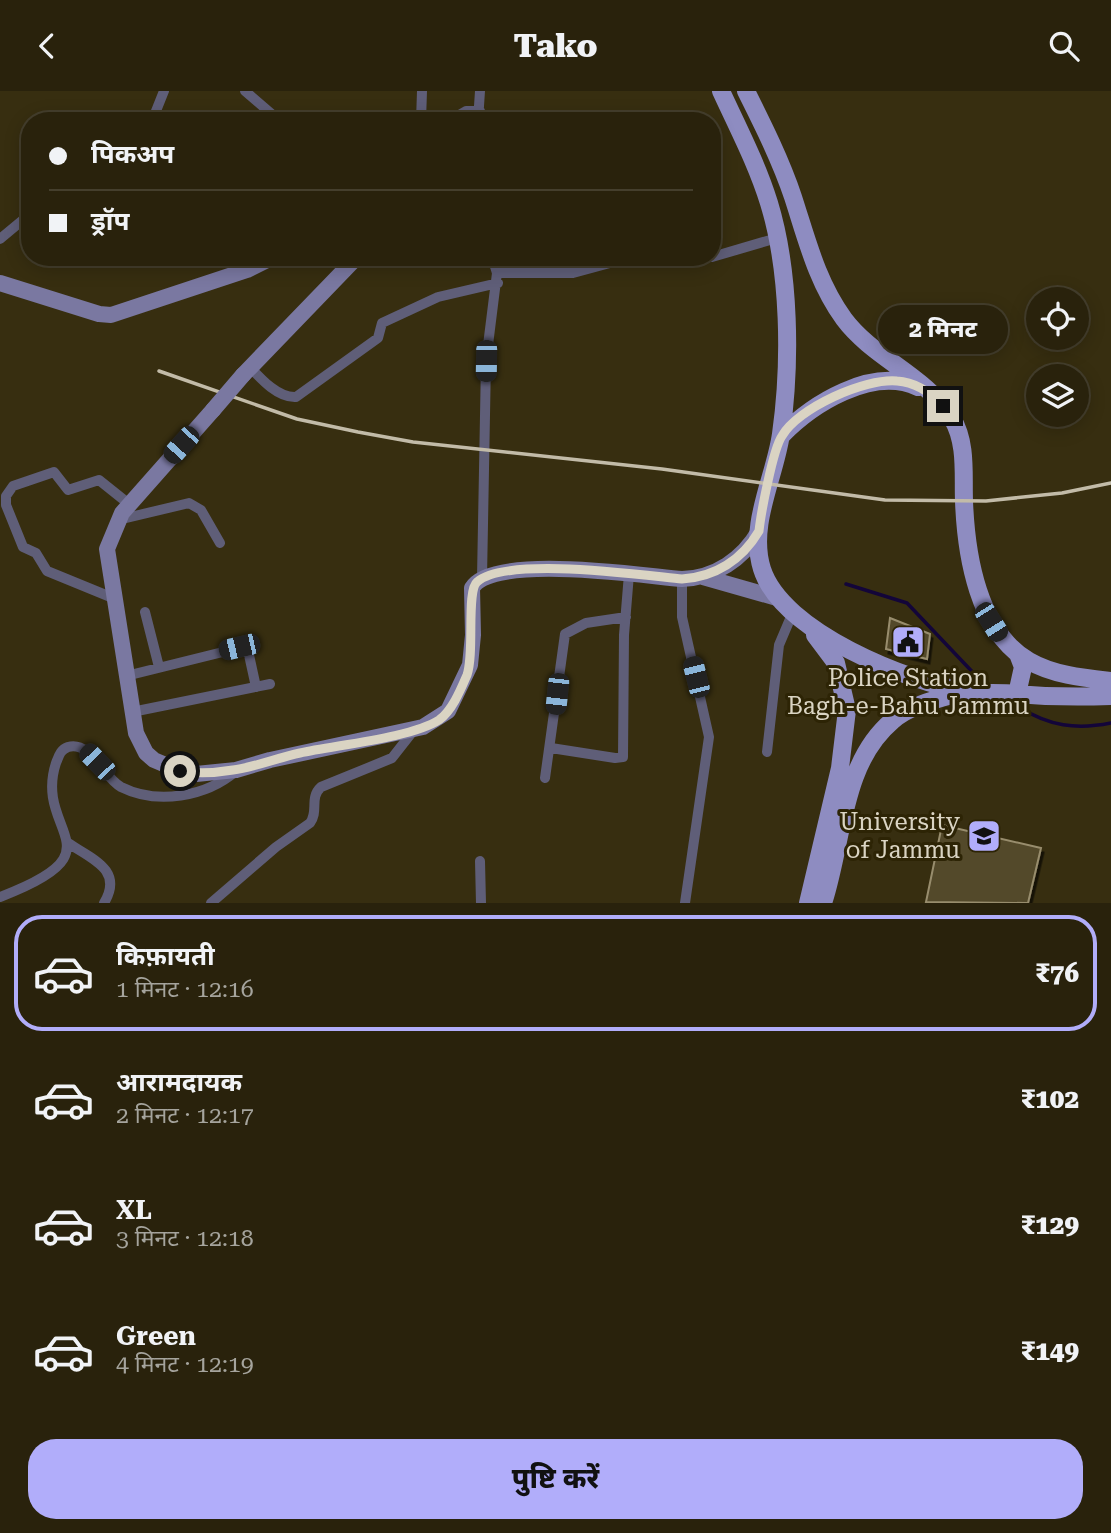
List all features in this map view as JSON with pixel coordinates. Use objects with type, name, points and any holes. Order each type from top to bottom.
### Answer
[{"type":"main road","points":[[721,91],[762,184],[777,238],[787,347],[781,436],[759,531],[758,552],[762,569],[777,598],[800,618],[851,651],[903,672],[966,691],[1037,698],[1111,696]]},
{"type":"main road","points":[[746,91],[792,195],[809,251],[833,302],[855,332],[943,406],[958,432],[967,529],[978,586],[991,622],[1018,654],[1023,667],[1017,694]]},
{"type":"main road","points":[[0,283],[111,315],[255,266]]},
{"type":"main road","points":[[348,266],[247,371],[129,504],[118,520],[107,549],[132,712],[143,747],[162,764],[196,774],[236,770],[302,752],[414,730],[440,719],[448,711],[466,676],[473,642],[470,596],[475,583],[482,578],[525,569],[682,579],[703,577],[777,598]]},
{"type":"main road","points":[[781,436],[809,412],[863,385],[897,381],[926,391]]},
{"type":"main road","points":[[703,577],[732,562],[749,547],[759,531]]},
{"type":"main road","points":[[800,618],[836,663],[847,710],[840,768],[808,903]]},
{"type":"main road","points":[[1018,654],[1060,672],[1111,681]]},
{"type":"main road","points":[[823,903],[852,784],[863,756],[893,719],[927,702],[966,691]]},
{"type":"street","points":[[156,112],[164,91]]},
{"type":"street","points":[[244,91],[269,112]]},
{"type":"street","points":[[421,112],[422,91]]},
{"type":"street","points":[[479,112],[480,91]]},
{"type":"street","points":[[0,239],[21,222]]},
{"type":"street","points":[[721,254],[777,238]]},
{"type":"street","points":[[482,578],[486,361],[498,278],[495,266]]},
{"type":"street","points":[[247,371],[286,396],[296,397],[378,338],[382,323],[438,297],[498,278],[573,273],[599,266]]},
{"type":"street","points":[[113,598],[44,568],[36,554],[23,547],[6,505],[6,496],[13,486],[54,472],[68,489],[99,480],[129,504]]},
{"type":"street","points":[[118,520],[190,503],[201,510],[220,543]]},
{"type":"street","points":[[551,748],[623,757],[629,574]]},
{"type":"street","points":[[682,579],[682,617],[709,737],[685,903]]},
{"type":"street","points":[[145,612],[159,667]]},
{"type":"street","points":[[545,778],[565,634],[586,623],[626,617]]},
{"type":"street","points":[[767,752],[769,706],[779,645],[800,618]]},
{"type":"street","points":[[126,676],[243,647],[249,655],[256,687]]},
{"type":"street","points":[[132,712],[270,684]]},
{"type":"street","points":[[211,903],[276,847],[310,823],[321,787],[391,758],[414,730]]},
{"type":"street","points":[[0,897],[27,886],[56,868],[64,858],[68,843],[50,791],[60,753],[65,748],[72,746],[86,751],[119,786],[162,797],[193,794],[222,783],[236,770]]},
{"type":"street","points":[[68,843],[107,871],[112,887],[104,903]]},
{"type":"street","points":[[480,861],[481,903]]},
{"type":"building","name":"Police Station Bagh-e-Bahu Jammu","points":[[890,618],[930,634],[927,659],[886,649]]},
{"type":"building","points":[[942,825],[1041,848],[1028,903],[926,902]]},
{"type":"waterway","points":[[846,584],[907,603],[981,681]]},
{"type":"waterway","points":[[1019,707],[1041,719],[1063,725],[1111,723]]},
{"type":"railway","points":[[159,371],[297,419],[413,442],[662,469],[885,500],[986,501],[1062,493],[1111,483]]},
{"type":"place","name":"Police Station Bagh-e-Bahu Jammu","points":[[908,642]]},
{"type":"place","name":"University of Jammu","points":[[984,836]]},
{"type":"route","points":[[180,771],[196,774],[236,770],[302,752],[405,733],[440,719],[448,711],[462,686],[470,665],[473,635],[470,596],[475,583],[482,578],[519,569],[611,572],[682,579],[703,577],[732,562],[749,547],[759,531],[781,436],[797,420],[819,405],[874,382],[908,383],[934,396],[943,406]]}]
